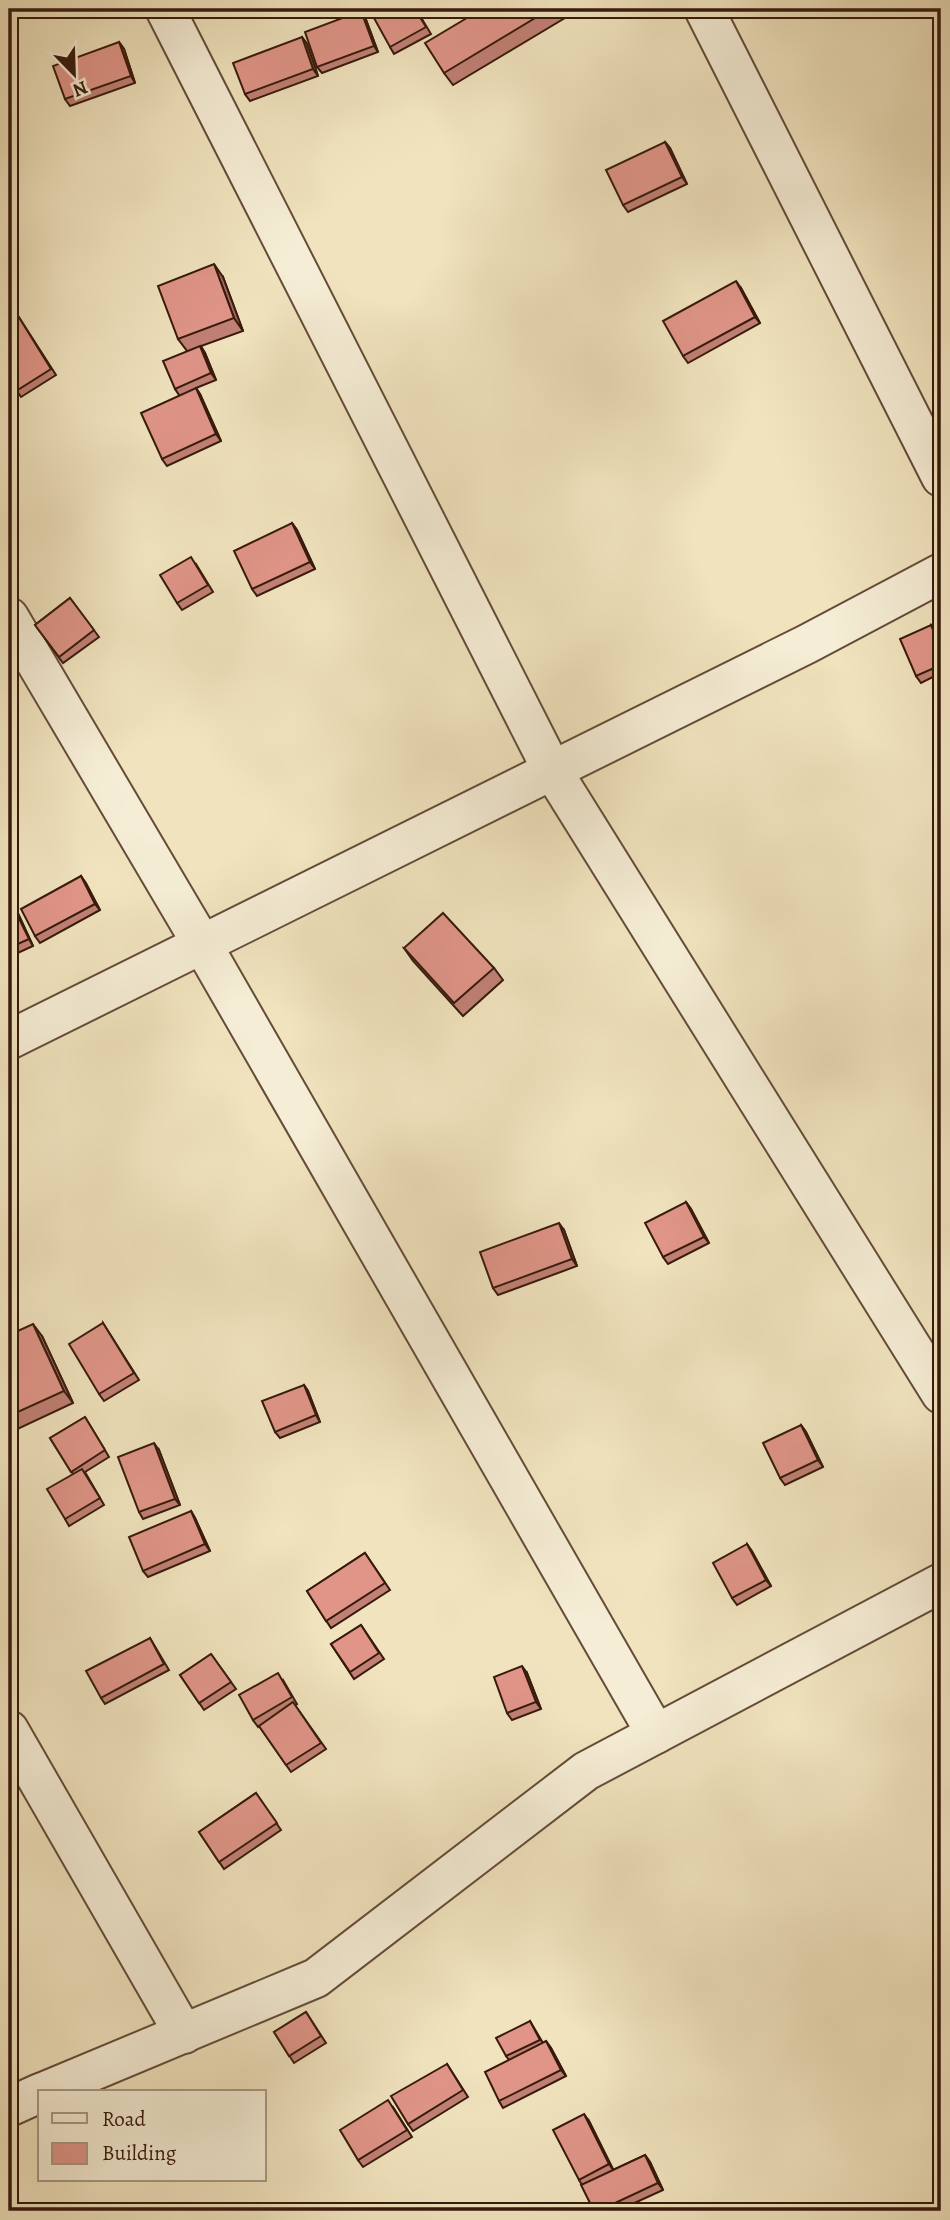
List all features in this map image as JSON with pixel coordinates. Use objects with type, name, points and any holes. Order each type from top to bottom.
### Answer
[{"type":"street","points":[[165,9],[552,770],[941,1394]]},
{"type":"street","points":[[704,9],[941,477]]},
{"type":"street","points":[[9,1040],[807,644],[941,573]]},
{"type":"street","points":[[9,617],[202,944],[656,1734]]},
{"type":"street","points":[[49,2090],[316,1978],[586,1771],[941,1583]]},
{"type":"street","points":[[9,1730],[184,2034]]},
{"type":"street","points":[[9,2107],[38,2095]]},
{"type":"building","points":[[369,9],[415,9],[426,27],[390,47]]},
{"type":"building","points":[[482,9],[550,9],[444,73],[425,43]]},
{"type":"building","points":[[361,11],[374,46],[317,67],[305,32]]},
{"type":"building","points":[[302,37],[313,69],[245,94],[233,63]]},
{"type":"building","points":[[119,42],[131,76],[65,99],[53,66]]},
{"type":"building","points":[[665,142],[682,177],[623,205],[606,170]]},
{"type":"building","points":[[214,264],[234,318],[178,339],[158,286]]},
{"type":"building","points":[[736,281],[755,317],[683,356],[663,321]]},
{"type":"building","points":[[15,311],[51,369],[16,391],[9,379],[9,315]]},
{"type":"building","points":[[200,346],[211,373],[175,389],[163,361]]},
{"type":"building","points":[[196,388],[216,434],[162,459],[141,413]]},
{"type":"building","points":[[292,523],[310,562],[252,589],[234,551]]},
{"type":"building","points":[[191,557],[208,585],[177,603],[160,575]]},
{"type":"building","points":[[70,598],[94,630],[59,657],[35,625]]},
{"type":"building","points":[[931,625],[941,648],[941,665],[916,676],[900,639]]},
{"type":"building","points":[[81,876],[95,904],[35,936],[21,909]]},
{"type":"building","points":[[11,902],[29,939],[9,948],[9,903]]},
{"type":"building","points":[[443,913],[494,968],[454,1003],[404,948]]},
{"type":"building","points":[[686,1202],[704,1237],[663,1257],[645,1223]]},
{"type":"building","points":[[559,1223],[572,1259],[493,1288],[480,1252]]},
{"type":"building","points":[[103,1323],[134,1373],[99,1394],[69,1344]]},
{"type":"building","points":[[33,1324],[64,1391],[9,1416],[9,1335]]},
{"type":"building","points":[[304,1385],[316,1415],[275,1432],[262,1401]]},
{"type":"building","points":[[85,1417],[105,1450],[71,1472],[50,1438]]},
{"type":"building","points":[[801,1425],[818,1460],[780,1478],[763,1443]]},
{"type":"building","points":[[154,1443],[175,1499],[139,1512],[118,1457]]},
{"type":"building","points":[[82,1469],[100,1498],[65,1519],[47,1489]]},
{"type":"building","points":[[191,1511],[205,1544],[143,1571],[129,1537]]},
{"type":"building","points":[[747,1544],[766,1580],[732,1598],[713,1563]]},
{"type":"building","points":[[365,1553],[385,1583],[326,1621],[307,1591]]},
{"type":"building","points":[[361,1625],[379,1653],[350,1672],[331,1644]]},
{"type":"building","points":[[150,1638],[164,1664],[101,1698],[86,1671]]},
{"type":"building","points":[[211,1654],[231,1682],[199,1703],[180,1675]]},
{"type":"building","points":[[522,1666],[536,1702],[507,1713],[494,1677]]},
{"type":"building","points":[[278,1673],[292,1697],[253,1720],[239,1695]]},
{"type":"building","points":[[293,1702],[321,1743],[286,1765],[259,1726]]},
{"type":"building","points":[[256,1793],[277,1823],[219,1862],[199,1832]]},
{"type":"building","points":[[306,2012],[321,2036],[289,2056],[274,2032]]},
{"type":"building","points":[[530,2021],[540,2040],[506,2056],[496,2038]]},
{"type":"building","points":[[546,2041],[561,2070],[499,2101],[485,2072]]},
{"type":"building","points":[[447,2064],[463,2090],[408,2124],[391,2096]]},
{"type":"building","points":[[388,2100],[407,2130],[358,2160],[340,2130]]},
{"type":"building","points":[[584,2114],[609,2164],[579,2180],[553,2130]]},
{"type":"building","points":[[645,2155],[658,2183],[594,2211],[581,2185]]}]
